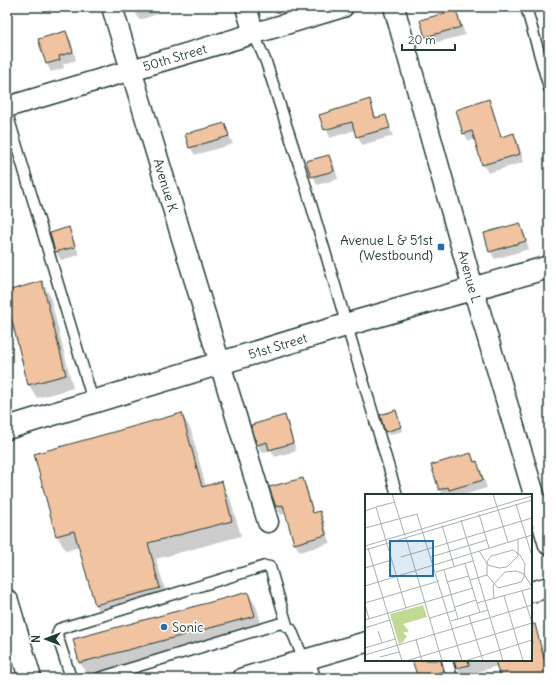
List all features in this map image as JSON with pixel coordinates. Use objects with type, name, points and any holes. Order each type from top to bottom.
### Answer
[{"type":"street","name":"Avenue K","points":[[112,7],[268,522]]},
{"type":"street","points":[[246,7],[254,34]]},
{"type":"street","name":"50th Street","points":[[7,107],[343,7]]},
{"type":"street","name":"Avenue L","points":[[394,7],[473,288],[549,545]]},
{"type":"street","name":"51st Street","points":[[7,428],[94,400],[346,325],[549,267]]},
{"type":"street","points":[[532,592],[549,587]]},
{"type":"street","points":[[7,601],[30,678]]},
{"type":"street","points":[[243,678],[307,669],[365,642]]},
{"type":"lane","points":[[526,7],[549,88]]},
{"type":"lane","points":[[254,34],[266,62],[294,148],[397,494]]},
{"type":"lane","points":[[7,113],[94,400]]},
{"type":"lane","points":[[71,678],[57,635],[58,629],[265,566],[270,567],[287,625]]},
{"type":"lane","points":[[100,678],[281,623],[292,629],[307,669]]},
{"type":"lane","points":[[447,661],[452,678]]},
{"type":"building","points":[[456,10],[461,27],[425,37],[420,20]]},
{"type":"building","points":[[66,31],[73,52],[59,56],[60,60],[46,64],[38,39]]},
{"type":"building","points":[[370,99],[375,118],[386,115],[390,128],[356,137],[352,122],[324,130],[319,115]]},
{"type":"building","points":[[489,99],[501,137],[514,133],[520,154],[482,165],[472,131],[463,134],[456,110]]},
{"type":"building","points":[[225,123],[229,136],[189,148],[185,134]]},
{"type":"building","points":[[329,155],[334,171],[311,177],[306,161]]},
{"type":"building","points":[[520,223],[526,241],[489,252],[484,233]]},
{"type":"building","points":[[69,227],[75,247],[55,252],[50,233]]},
{"type":"building","points":[[42,281],[66,375],[28,385],[11,317],[7,318],[7,291]]},
{"type":"building","points":[[396,410],[401,427],[385,432],[380,415]]},
{"type":"building","points":[[182,413],[202,487],[222,481],[232,521],[148,543],[160,588],[95,605],[74,531],[56,536],[34,454]]},
{"type":"building","points":[[285,415],[293,443],[269,450],[267,442],[257,445],[251,425]]},
{"type":"building","points":[[471,453],[474,462],[477,461],[483,480],[449,490],[448,487],[439,490],[431,465]]},
{"type":"building","points":[[303,478],[313,513],[320,511],[326,535],[294,544],[283,505],[276,507],[269,487]]},
{"type":"building","name":"Sonic","points":[[248,592],[255,616],[79,663],[73,639]]},
{"type":"building","points":[[532,624],[535,624],[549,678],[500,678],[495,661],[532,661]]},
{"type":"building","points":[[412,661],[441,661],[443,671],[425,678],[418,678]]},
{"type":"building","points":[[454,661],[468,661],[469,665],[456,668]]},
{"type":"place","name":"Avenue L & 51st (Westbound)","points":[[441,247]]},
{"type":"place","name":"Sonic","points":[[164,627]]}]
